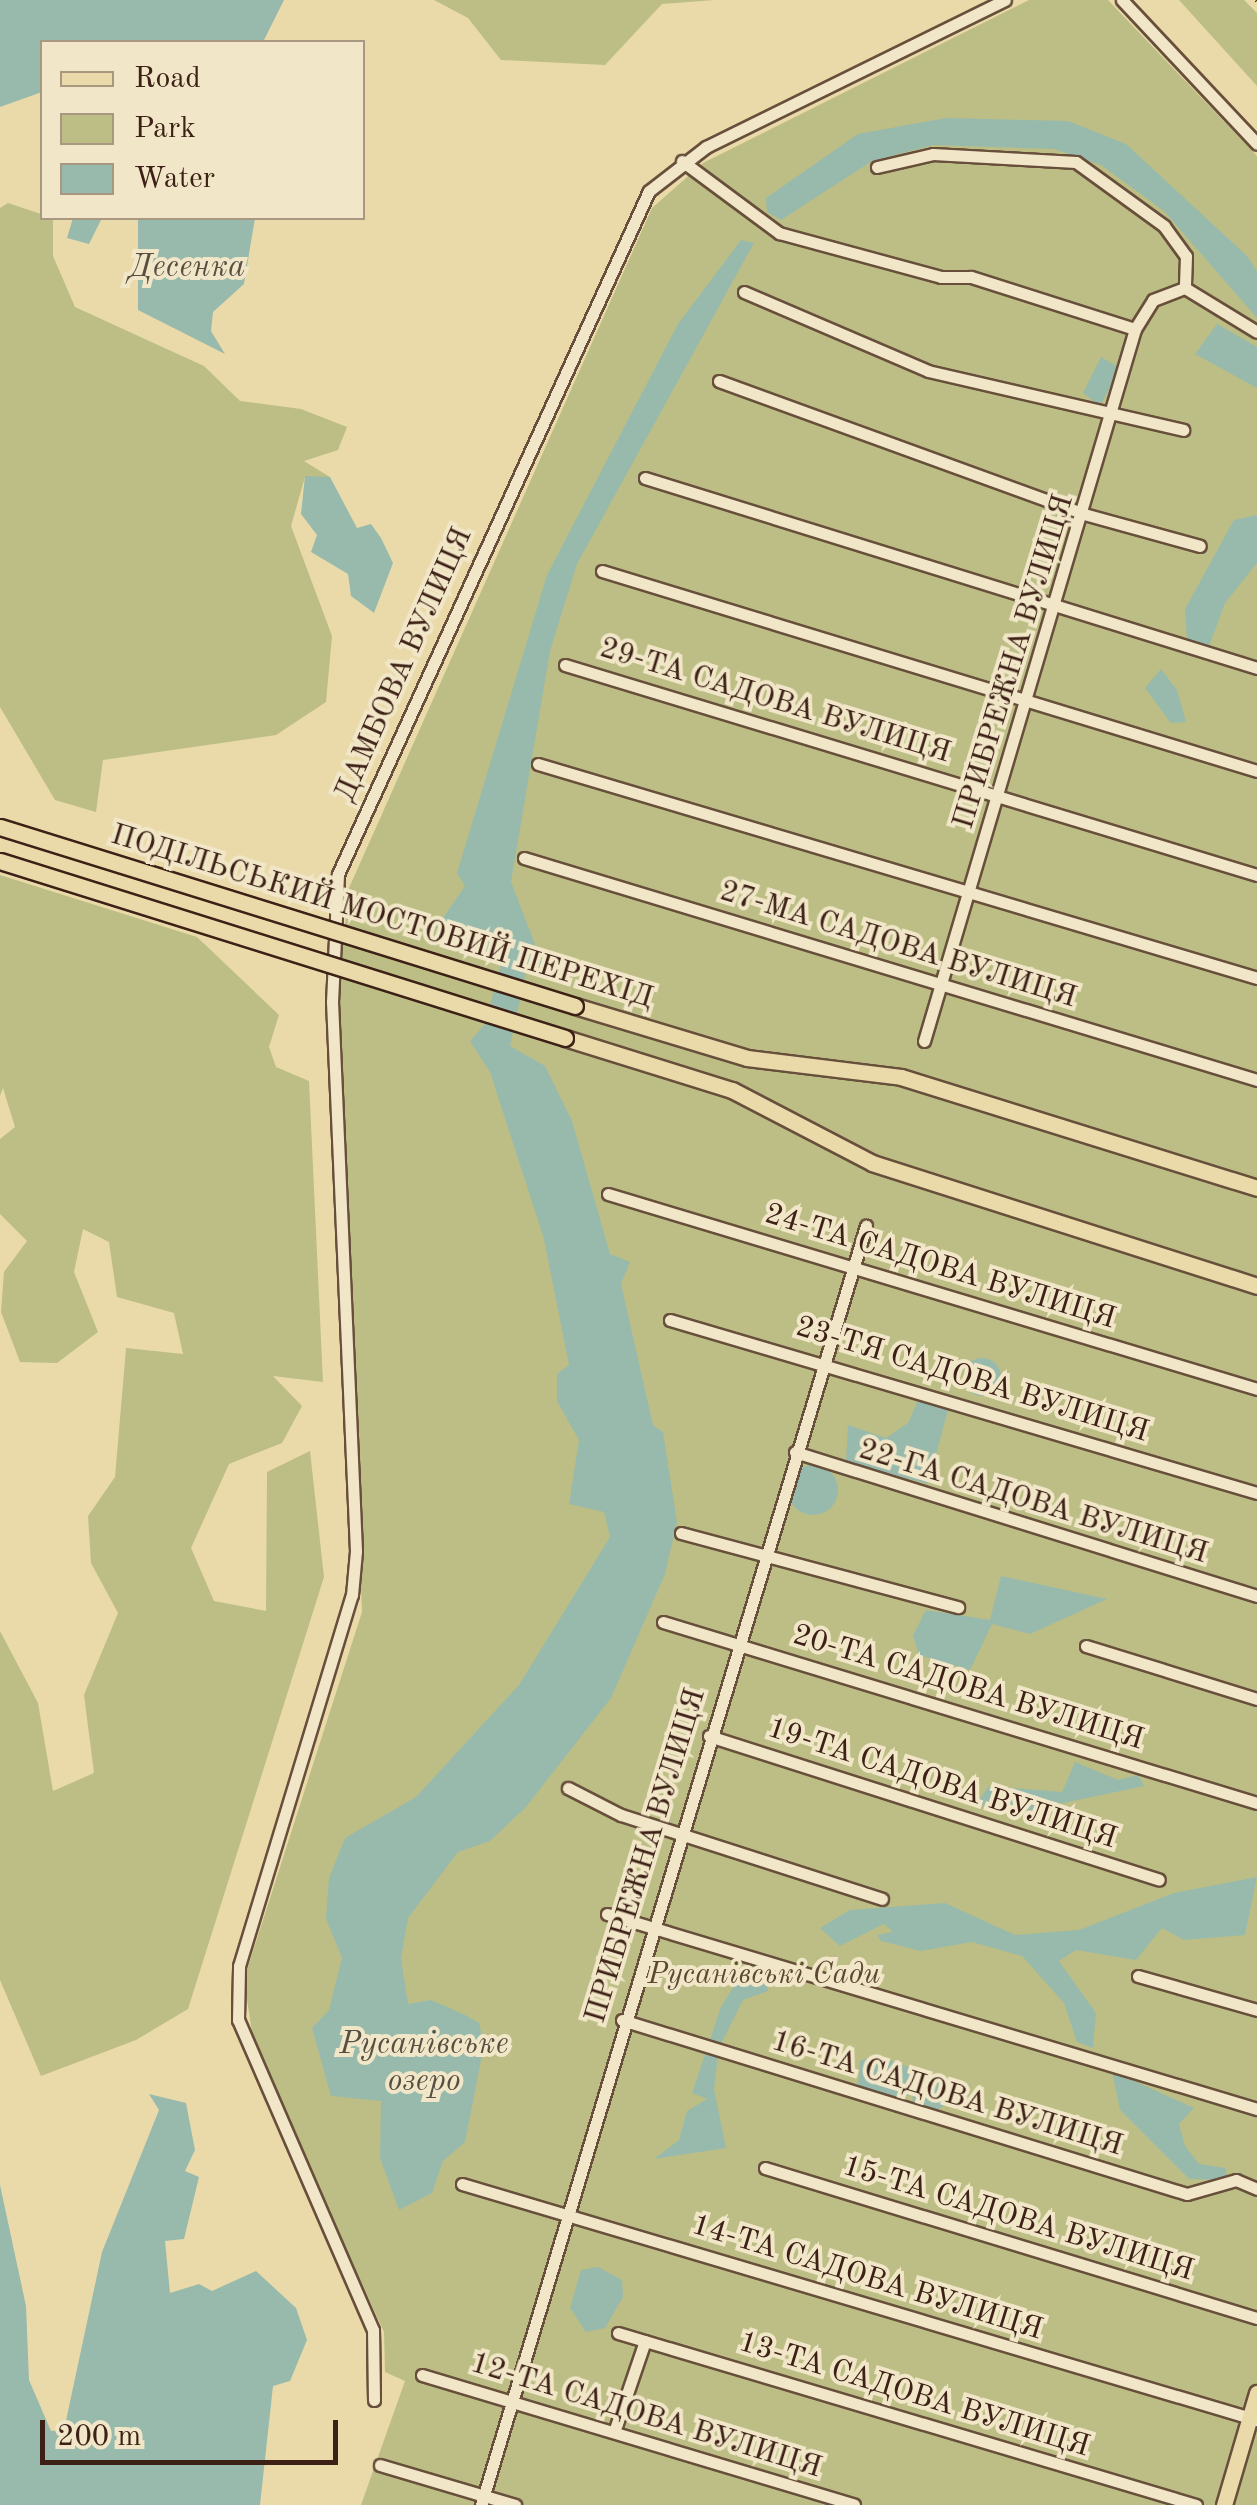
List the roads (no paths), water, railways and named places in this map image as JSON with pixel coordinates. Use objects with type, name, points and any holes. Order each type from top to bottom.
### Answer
[{"type":"main road","name":"ПОДІЛЬСЬКИЙ МОСТОВИЙ ПЕРЕХІД","points":[[0,828],[747,1058],[900,1077],[1257,1188]]},
{"type":"main road","name":"ПОДІЛЬСЬКИЙ МОСТОВИЙ ПЕРЕХІД","points":[[0,862],[732,1090],[872,1164],[1257,1286]]},
{"type":"main road","points":[[1224,2505],[1253,2419],[1257,2393]]},
{"type":"street","name":"ДАМБОВА ВУЛИЦЯ","points":[[374,2400],[373,2330],[246,2044],[239,1966],[352,1595],[332,1002],[338,874],[629,224],[682,161],[1005,0]]},
{"type":"street","points":[[1122,0],[1257,144]]},
{"type":"street","points":[[877,167],[932,154],[1076,162],[1164,226],[1186,256],[1185,288],[1257,332]]},
{"type":"street","points":[[682,161],[779,233],[941,277],[971,277],[1135,328]]},
{"type":"street","name":"ПРИБРЕЖНА ВУЛИЦЯ","points":[[924,1041],[1116,413],[1135,328],[1153,300],[1185,288]]},
{"type":"street","points":[[744,292],[928,371],[1183,430]]},
{"type":"street","points":[[719,381],[1084,514],[1200,546]]},
{"type":"street","points":[[644,478],[1257,668]]},
{"type":"street","points":[[602,571],[1257,772]]},
{"type":"street","name":"29-ТА САДОВА ВУЛИЦЯ","points":[[565,665],[1257,874]]},
{"type":"street","points":[[538,764],[972,890],[1257,978]]},
{"type":"street","name":"27-МА САДОВА ВУЛИЦЯ","points":[[524,858],[1257,1080]]},
{"type":"street","name":"24-ТА САДОВА ВУЛИЦЯ","points":[[608,1194],[1257,1389]]},
{"type":"street","name":"ПРИБРЕЖНА ВУЛИЦЯ","points":[[482,2500],[513,2402],[563,2213],[622,2020],[655,1928],[708,1736],[866,1226]]},
{"type":"street","name":"23-ТЯ САДОВА ВУЛИЦЯ","points":[[670,1320],[824,1359],[1257,1493]]},
{"type":"street","name":"22-ГА САДОВА ВУЛИЦЯ","points":[[794,1452],[1257,1596]]},
{"type":"street","points":[[681,1533],[958,1607]]},
{"type":"street","name":"20-ТА САДОВА ВУЛИЦЯ","points":[[663,1622],[1257,1803]]},
{"type":"street","points":[[1086,1646],[1257,1698]]},
{"type":"street","name":"19-ТА САДОВА ВУЛИЦЯ","points":[[708,1736],[1160,1880]]},
{"type":"street","points":[[568,1788],[882,1899]]},
{"type":"street","points":[[608,1914],[1257,2108]]},
{"type":"street","points":[[1138,1976],[1257,2010]]},
{"type":"street","name":"16-ТА САДОВА ВУЛИЦЯ","points":[[622,2020],[1187,2194],[1236,2180],[1257,2189]]},
{"type":"street","name":"15-ТА САДОВА ВУЛИЦЯ","points":[[765,2168],[1257,2318]]},
{"type":"street","name":"14-ТА САДОВА ВУЛИЦЯ","points":[[462,2184],[1253,2419]]},
{"type":"street","name":"13-ТА САДОВА ВУЛИЦЯ","points":[[618,2333],[1196,2505]]},
{"type":"street","points":[[614,2432],[645,2341]]},
{"type":"street","name":"12-ТА САДОВА ВУЛИЦЯ","points":[[422,2375],[854,2505]]},
{"type":"street","points":[[380,2465],[482,2500],[515,2505]]},
{"type":"water","points":[[0,0],[284,0],[264,40],[40,40],[40,93],[0,107]]},
{"type":"water","points":[[946,118],[1068,121],[1126,144],[1247,256],[1257,271],[1257,318],[1164,211],[1101,165],[1054,149],[933,145],[872,161],[781,220],[767,212],[766,198],[858,134]]},
{"type":"water","name":"Десенка","points":[[72,220],[101,220],[89,244],[67,238]]},
{"type":"water","name":"Десенка","points":[[138,220],[255,220],[244,284],[213,312],[211,331],[225,354],[138,310]]},
{"type":"water","name":"Русанівське озеро","points":[[741,240],[754,243],[577,564],[550,651],[511,882],[543,965],[528,962],[510,1046],[545,1066],[572,1121],[610,1254],[630,1262],[621,1284],[653,1425],[663,1432],[677,1522],[665,1574],[611,1698],[526,1807],[490,1841],[458,1852],[408,1918],[401,1958],[408,2004],[431,2000],[465,2015],[479,2023],[484,2045],[465,2142],[443,2161],[432,2193],[399,2210],[380,2158],[381,2101],[331,2096],[312,2028],[329,2010],[342,1958],[326,1919],[329,1878],[345,1838],[416,1797],[519,1685],[610,1537],[604,1512],[569,1504],[579,1440],[557,1401],[557,1374],[569,1365],[544,1239],[490,1072],[470,1041],[485,1024],[502,960],[436,928],[465,886],[457,873],[547,575],[678,324]]},
{"type":"water","points":[[1217,324],[1257,347],[1257,388],[1195,354]]},
{"type":"water","points":[[1101,357],[1120,368],[1100,406],[1083,393]]},
{"type":"water","points":[[305,476],[330,477],[357,528],[371,524],[381,538],[393,563],[374,613],[351,596],[348,574],[311,552],[317,535],[301,514]]},
{"type":"water","points":[[1257,515],[1257,563],[1225,603],[1208,649],[1198,648],[1187,639],[1185,609],[1234,520]]},
{"type":"water","points":[[1161,669],[1177,690],[1186,722],[1171,723],[1145,688]]},
{"type":"water","points":[[982,1358],[996,1363],[1001,1377],[996,1391],[982,1396],[968,1391],[963,1377],[968,1363]]},
{"type":"water","points":[[919,1398],[948,1410],[928,1484],[846,1462],[848,1425],[886,1438],[908,1423]]},
{"type":"water","points":[[813,1465],[831,1472],[838,1490],[831,1508],[813,1515],[795,1508],[788,1490],[795,1472]]},
{"type":"water","points":[[1001,1576],[1107,1599],[1030,1634],[992,1624],[970,1670],[919,1655],[913,1635],[926,1610],[990,1620]]},
{"type":"water","points":[[1075,1762],[1118,1780],[1138,1775],[1144,1786],[1021,1812],[976,1804],[989,1786],[1062,1792]]},
{"type":"water","points":[[1257,1877],[1245,1935],[1184,1940],[1162,1928],[1136,1960],[1076,1950],[1059,1961],[1096,2013],[1093,2048],[1077,2042],[1064,2003],[1022,1956],[972,1942],[921,1951],[881,1941],[877,1935],[893,1932],[884,1924],[840,1946],[820,1928],[850,1910],[945,1903],[1015,1935],[1079,1930],[1174,1893]]},
{"type":"water","points":[[766,1973],[768,1991],[743,2000],[719,2048],[714,2089],[726,2148],[654,2159],[679,2140],[687,2111],[707,2099],[692,2093],[721,2007],[736,1983]]},
{"type":"water","points":[[876,2055],[941,2079],[971,2085],[938,2110],[913,2104],[912,2093],[898,2101],[858,2085],[860,2061]]},
{"type":"water","points":[[1112,2071],[1194,2108],[1179,2124],[1185,2146],[1199,2164],[1225,2168],[1228,2180],[1189,2179],[1120,2110]]},
{"type":"water","points":[[149,2094],[186,2103],[195,2150],[185,2171],[199,2177],[184,2239],[165,2241],[170,2293],[199,2284],[212,2291],[256,2271],[296,2308],[307,2340],[290,2381],[273,2386],[260,2505],[0,2505],[0,2185],[26,2306],[29,2380],[51,2431],[64,2430],[102,2252],[159,2110]]},
{"type":"water","points":[[598,2267],[622,2280],[623,2297],[605,2328],[586,2332],[570,2308],[581,2270]]},
{"type":"park label","name":"Русанівські Сади","points":[[764,1975]]}]
